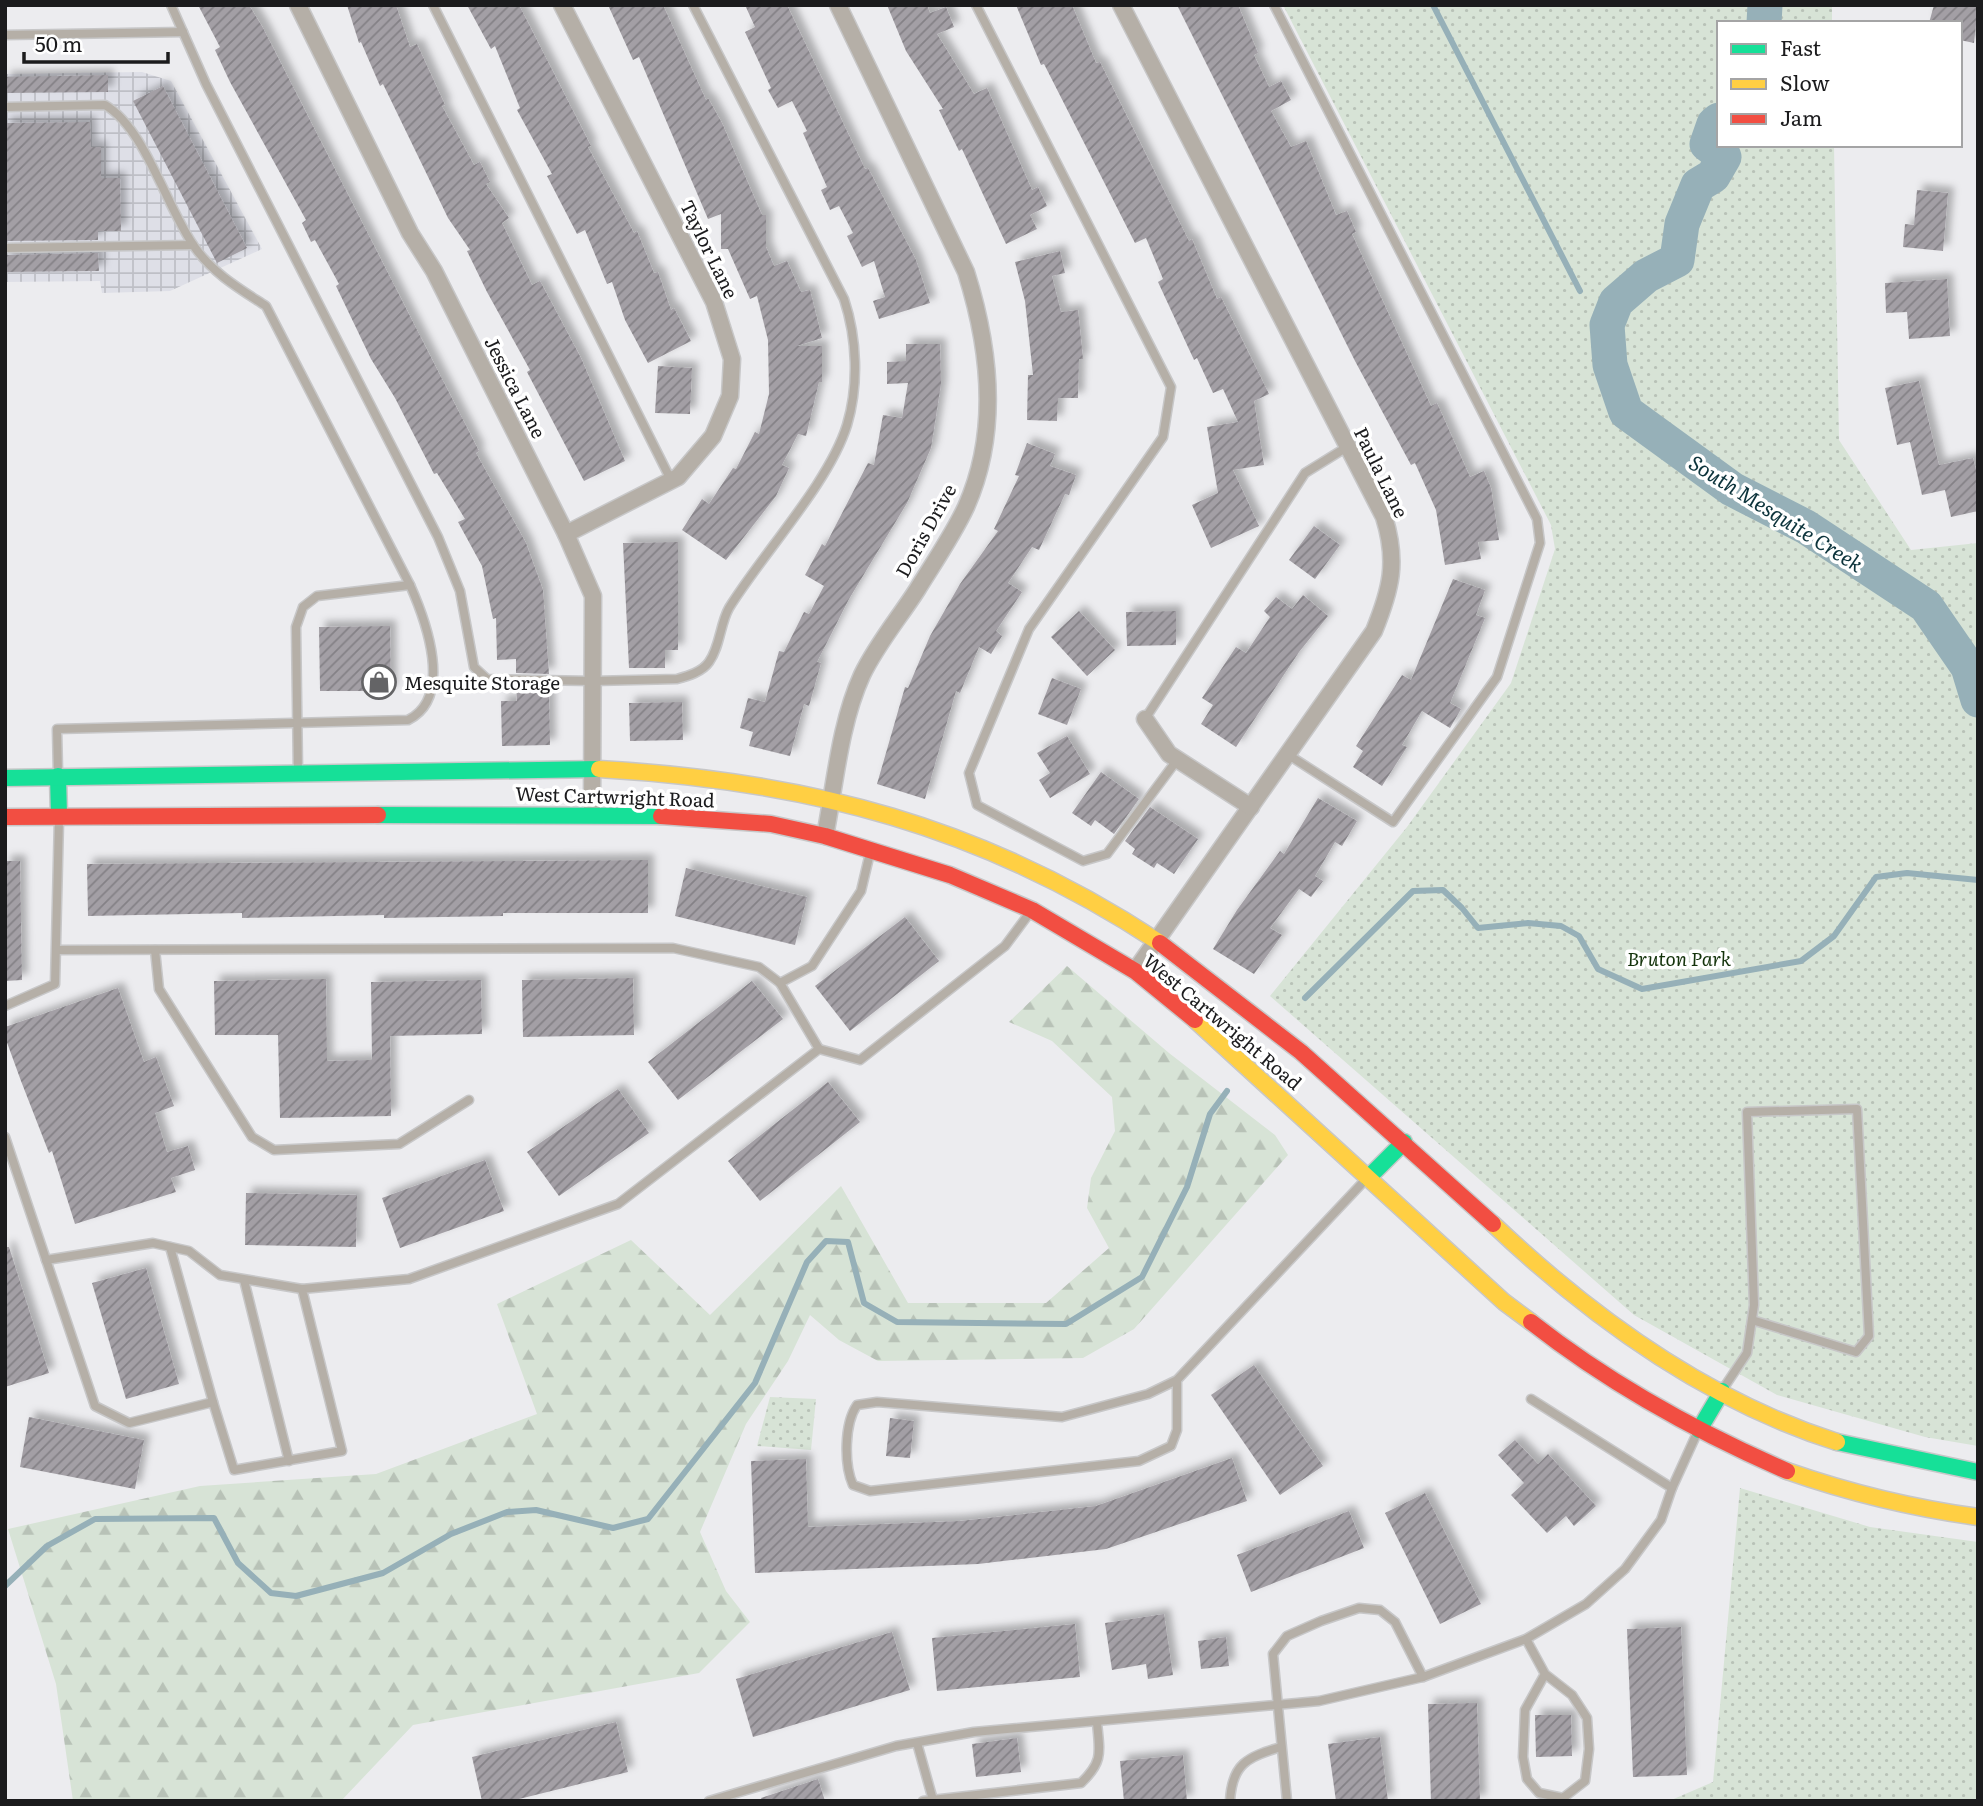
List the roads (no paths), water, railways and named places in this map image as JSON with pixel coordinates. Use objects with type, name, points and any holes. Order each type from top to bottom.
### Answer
[{"type":"main road","name":"West Cartwright Road","points":[[5,778],[593,769],[683,774],[755,783],[832,799],[958,839],[1046,877],[1155,940],[1258,1018],[1404,1142],[1577,1298],[1670,1361],[1722,1391],[1822,1437],[1978,1472]]},
{"type":"main road","points":[[58,776],[59,816]]},
{"type":"main road","name":"West Cartwright Road","points":[[5,817],[640,814],[771,824],[825,836],[950,875],[1032,910],[1135,971],[1231,1050],[1368,1178],[1552,1341],[1643,1401],[1801,1477],[1895,1504],[1978,1517]]},
{"type":"main road","points":[[1368,1178],[1404,1142]]},
{"type":"main road","points":[[1699,1430],[1722,1391]]},
{"type":"street","name":"Jessica Lane","points":[[298,5],[410,233],[434,271],[566,534],[593,596],[592,814]]},
{"type":"street","name":"Taylor Lane","points":[[562,5],[714,302],[732,359],[730,396],[713,436],[671,480],[566,534]]},
{"type":"street","name":"Doris Drive","points":[[825,836],[852,702],[862,675],[966,508],[981,461],[988,414],[985,353],[978,310],[966,272],[838,5]]},
{"type":"street","name":"Paula Lane","points":[[1121,5],[1384,517],[1391,541],[1392,578],[1374,631],[1135,971]]},
{"type":"street","points":[[1145,719],[1160,744],[1177,760],[1251,807]]},
{"type":"lane","points":[[171,5],[206,84],[438,537],[460,591],[474,667],[487,679],[593,681],[677,679],[689,676],[710,662],[728,610],[827,466],[847,425],[853,393],[851,321],[844,299],[694,5]]},
{"type":"lane","points":[[433,5],[671,480]]},
{"type":"lane","points":[[976,5],[1171,387],[1163,437],[1029,629],[969,773],[977,805],[1083,861],[1107,855],[1177,760]]},
{"type":"lane","points":[[1274,5],[1537,519],[1541,543],[1497,677],[1393,822],[1287,754]]},
{"type":"lane","points":[[5,35],[183,32]]},
{"type":"lane","points":[[5,107],[105,105],[127,124],[193,245],[226,280],[266,306],[410,585],[426,620],[431,649],[432,687],[425,708],[408,720],[57,729],[58,776]]},
{"type":"lane","points":[[5,248],[193,245]]},
{"type":"lane","points":[[1145,719],[1305,473],[1347,447]]},
{"type":"lane","points":[[298,773],[296,627],[303,607],[317,596],[410,585]]},
{"type":"lane","points":[[5,1006],[55,984],[59,816]]},
{"type":"lane","points":[[779,983],[812,966],[861,891],[871,850]]},
{"type":"lane","points":[[57,950],[673,948],[759,967],[779,983],[819,1049],[860,1060],[1005,946],[1032,910]]},
{"type":"lane","points":[[155,950],[159,989],[252,1137],[274,1150],[399,1144],[469,1100]]},
{"type":"lane","points":[[46,1260],[105,1253],[152,1243],[189,1251],[220,1275],[302,1289],[410,1279],[618,1204],[819,1049]]},
{"type":"lane","points":[[1722,1391],[1747,1353],[1752,1320],[1747,1112],[1857,1109],[1869,1336],[1856,1352],[1752,1320]]},
{"type":"lane","points":[[5,1137],[94,1406],[129,1423],[213,1402]]},
{"type":"lane","points":[[1177,1380],[1177,1430],[1171,1446],[1139,1461],[870,1491],[853,1485],[849,1476],[848,1430],[851,1413],[857,1405],[877,1402],[1062,1417],[1148,1394],[1177,1380],[1368,1178]]},
{"type":"lane","points":[[170,1247],[234,1470],[342,1451],[302,1289]]},
{"type":"lane","points":[[244,1280],[289,1461]]},
{"type":"lane","points":[[1531,1399],[1672,1488]]},
{"type":"lane","points":[[709,1801],[744,1796],[917,1743],[974,1732],[1319,1702],[1423,1677],[1526,1639],[1586,1604],[1625,1569],[1661,1520],[1672,1488],[1699,1430]]},
{"type":"lane","points":[[1287,1801],[1273,1654],[1287,1636],[1359,1608],[1380,1611],[1395,1622],[1423,1677]]},
{"type":"lane","points":[[1526,1639],[1545,1674],[1572,1695],[1587,1718],[1589,1749],[1585,1781],[1563,1798],[1538,1793],[1527,1779],[1523,1757],[1525,1710],[1545,1674]]},
{"type":"lane","points":[[923,1801],[1005,1794],[1081,1783],[1096,1768],[1100,1752],[1097,1723]]},
{"type":"lane","points":[[917,1743],[933,1799]]},
{"type":"lane","points":[[1230,1801],[1231,1778],[1245,1761],[1281,1747]]},
{"type":"waterway","points":[[1433,5],[1580,291]]},
{"type":"waterway","name":"South Mesquite Creek","points":[[1764,21],[1765,5]]},
{"type":"waterway","name":"South Mesquite Creek","points":[[1717,122],[1707,144],[1724,157],[1713,176],[1698,185],[1682,224],[1677,260],[1646,276],[1616,302],[1607,325],[1610,365],[1626,412],[1732,489],[1806,527],[1926,606],[1968,667],[1978,700]]},
{"type":"waterway","points":[[1597,312],[1607,325]]},
{"type":"waterway","points":[[1305,998],[1413,891],[1443,890],[1478,928],[1528,923],[1561,926],[1579,936],[1598,969],[1642,989],[1801,961],[1834,936],[1876,877],[1907,873],[1978,880]]},
{"type":"waterway","points":[[5,1586],[47,1546],[95,1519],[214,1518],[238,1563],[271,1593],[296,1596],[383,1573],[451,1534],[507,1512],[536,1510],[613,1528],[648,1519],[755,1383],[807,1262],[826,1241],[848,1242],[864,1303],[897,1322],[1066,1324],[1142,1277],[1187,1187],[1210,1114],[1227,1091]]},
{"type":"place","name":"Mesquite Storage","points":[[379,682]]},
{"type":"park label","name":"Bruton Park","points":[[1679,958]]}]
